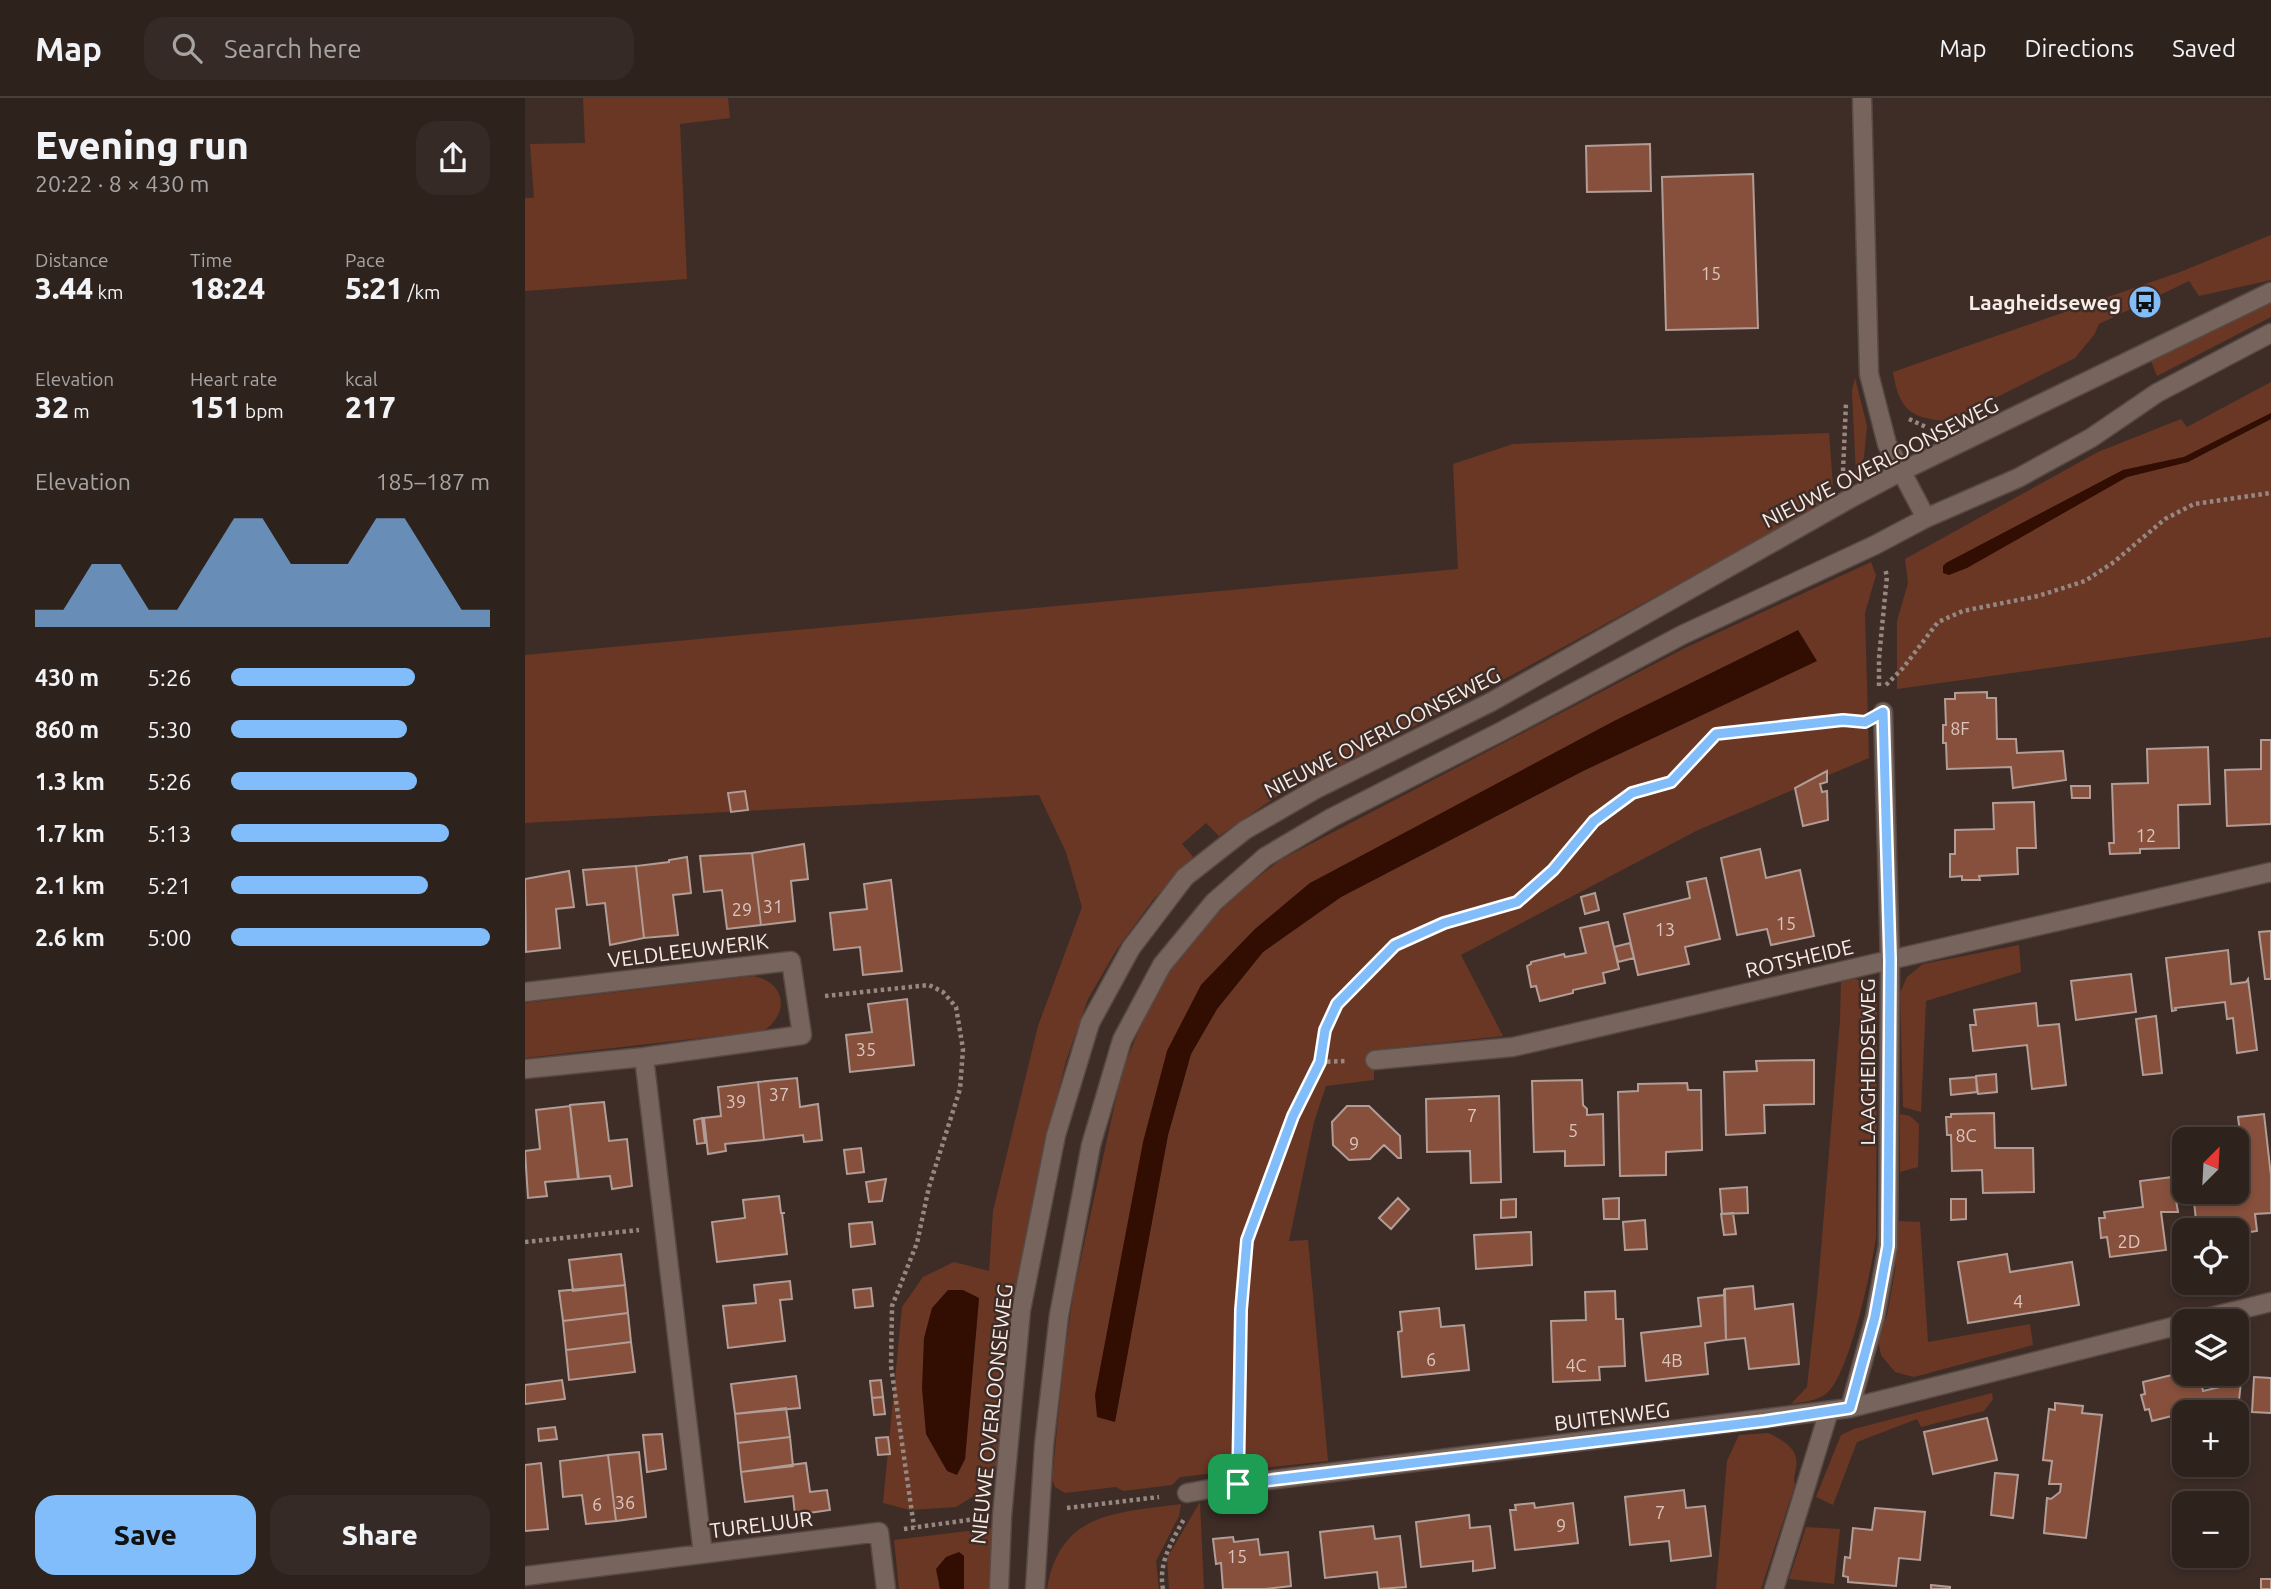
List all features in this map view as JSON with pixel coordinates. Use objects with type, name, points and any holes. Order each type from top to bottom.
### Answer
[{"type":"street","points":[[1862,98],[1869,374],[1888,444],[1926,518]]},
{"type":"street","name":"NIEUWE OVERLOONSEWEG","points":[[999,1589],[1002,1516],[1021,1310],[1056,1135],[1090,1023],[1131,948],[1185,877],[1245,830],[1316,789],[1491,702],[1900,471],[2271,292]]},
{"type":"street","points":[[1035,1589],[1038,1511],[1059,1315],[1091,1145],[1122,1040],[1162,965],[1214,902],[1265,857],[1331,818],[1648,652],[1875,545],[1926,518],[2018,478],[2091,438],[2157,393],[2271,333]]},
{"type":"street","name":"LAAGHEIDSEWEG","points":[[1850,1408],[1875,1317],[1888,1246],[1890,960],[1883,712]]},
{"type":"street","name":"ROTSHEIDE","points":[[1375,1060],[1513,1047],[2271,872]]},
{"type":"street","name":"VELDLEEUWERIK","points":[[525,992],[791,961],[803,1034],[644,1057],[525,1069]]},
{"type":"street","points":[[644,1057],[703,1554]]},
{"type":"street","points":[[2243,1309],[2271,1302]]},
{"type":"street","name":"BUITENWEG","points":[[1187,1493],[1238,1484],[1850,1408],[2172,1327]]},
{"type":"street","points":[[1773,1589],[1829,1411]]},
{"type":"street","points":[[879,1532],[886,1589]]},
{"type":"street","name":"TURELUUR","points":[[525,1576],[879,1532]]},
{"type":"path","points":[[1846,402],[1842,469],[1851,498]]},
{"type":"path","points":[[1875,545],[1887,576],[1879,658],[1879,692],[1903,668],[1938,622],[1963,611],[2038,596],[2085,581],[2114,562],[2165,519],[2194,504],[2271,493]]},
{"type":"path","points":[[1238,1484],[1241,1310],[1247,1240],[1293,1116],[1320,1062],[1325,1030],[1337,1004],[1395,945],[1444,923],[1517,902],[1553,870],[1594,821],[1632,793],[1671,782],[1716,734],[1843,720],[1865,722],[1883,712]]},
{"type":"path","points":[[796,999],[929,985],[943,992],[956,1007],[963,1049],[960,1089],[929,1187],[917,1243],[892,1306],[891,1366],[915,1527]]},
{"type":"path","points":[[525,1242],[664,1227]]},
{"type":"path","points":[[1038,1511],[1187,1493],[1185,1517],[1162,1564],[1160,1576],[1163,1589]]},
{"type":"path","points":[[879,1532],[1002,1516]]},
{"type":"shaded area","points":[[583,98],[728,98],[730,118],[680,124],[687,279],[525,291],[525,198],[534,198],[530,144],[585,143]]},
{"type":"shaded area","points":[[2271,235],[2271,280],[2199,296],[2189,281],[2099,324],[2094,335],[2075,358],[1949,421],[1916,415],[1903,404],[1893,372],[2180,272]]},
{"type":"shaded area","points":[[2271,300],[2271,317],[2157,376],[2151,361]]},
{"type":"shaded area","points":[[1855,378],[1867,426],[1864,457],[1856,475],[1852,391]]},
{"type":"shaded area","points":[[2271,382],[2271,413],[2184,457],[2123,470],[1943,567],[2127,477],[2188,462],[2271,419],[2271,637],[1897,689],[1897,621],[1908,583],[1905,559],[2098,452],[2181,419],[2187,427]]},
{"type":"shaded area","points":[[2271,413],[2271,419],[2188,462],[2127,477],[1967,568],[1949,575],[1943,573],[1946,563],[2123,470],[2184,457]]},
{"type":"shaded area","points":[[1829,433],[1834,499],[1514,674],[1312,780],[1305,764],[1275,777],[1282,793],[1219,836],[1206,823],[1182,844],[1193,857],[1153,900],[1117,949],[1088,999],[1066,1061],[1030,1225],[1009,1350],[996,1470],[988,1487],[956,1507],[910,1510],[883,1503],[902,1307],[923,1277],[954,1262],[989,1271],[993,1211],[1038,1026],[1082,907],[1066,852],[1039,795],[525,823],[525,655],[1458,569],[1453,464],[1513,444]],"holes":[[[979,1299],[965,1459],[957,1474]]]},
{"type":"shaded area","points":[[1871,562],[1876,575],[1865,613],[1869,758],[1698,830],[1461,955],[1503,1036],[1374,1050],[1374,1080],[1326,1086],[1314,1122],[1289,1241],[1308,1240],[1328,1461],[1180,1477],[1172,1485],[1123,1491],[1116,1487],[1065,1493],[1055,1487],[1052,1480],[1064,1358],[1074,1290],[1122,1071],[1164,978],[1194,939],[1232,898],[1280,860],[1685,648]],"holes":[[[1817,661],[1583,771],[1341,897],[1263,952],[1217,1009],[1191,1054],[1168,1135],[1115,1421],[1167,1051],[1201,985],[1255,929],[1310,883]]]},
{"type":"shaded area","points":[[1798,630],[1817,661],[1583,771],[1341,897],[1263,952],[1217,1009],[1191,1054],[1168,1135],[1115,1422],[1097,1417],[1095,1395],[1143,1142],[1167,1051],[1201,985],[1255,929],[1310,883],[1614,721]]},
{"type":"shaded area","points":[[2019,945],[2021,972],[1926,1001],[1921,1112],[1903,1107],[1900,993],[1907,977],[1923,964]]},
{"type":"shaded area","points":[[753,976],[772,985],[781,999],[777,1016],[763,1031],[525,1058],[525,1003]]},
{"type":"shaded area","points":[[1855,979],[1865,983],[1877,1002],[1876,1237],[1858,1320],[1835,1382],[1827,1393],[1819,1398],[1791,1404],[1807,1387],[1818,1286],[1841,980]]},
{"type":"shaded area","points":[[1900,1114],[1910,1116],[1919,1124],[1918,1167],[1900,1172]]},
{"type":"shaded area","points":[[1898,1221],[1920,1222],[1928,1342],[2030,1324],[2033,1345],[1914,1377],[1895,1372],[1881,1355],[1878,1340],[1887,1315],[1895,1271]]},
{"type":"shaded area","points":[[948,1290],[963,1290],[979,1298],[965,1459],[957,1475],[947,1471],[926,1434],[922,1388],[924,1338],[932,1308]]},
{"type":"shaded area","points":[[1992,1393],[1993,1399],[1984,1411],[1921,1427],[1917,1419],[1857,1442],[1833,1505],[1816,1497],[1841,1435],[1854,1429]]},
{"type":"shaded area","points":[[1768,1433],[1788,1446],[1795,1455],[1795,1485],[1761,1589],[1716,1589],[1727,1461],[1739,1435]]},
{"type":"shaded area","points":[[1200,1502],[1204,1589],[1169,1589],[1167,1558]]},
{"type":"shaded area","points":[[1181,1504],[1179,1516],[1156,1561],[1159,1589],[1047,1589],[1054,1563],[1064,1544],[1078,1530],[1114,1514]]},
{"type":"shaded area","points":[[1806,1527],[1840,1529],[1834,1584],[1789,1579]]},
{"type":"shaded area","points":[[992,1528],[991,1589],[964,1589],[963,1583],[939,1585],[940,1589],[899,1589],[894,1540]]},
{"type":"shaded area","points":[[959,1552],[964,1556],[964,1589],[940,1589],[936,1569],[946,1557]]},
{"type":"building","points":[[1650,144],[1651,191],[1587,192],[1586,146]]},
{"type":"building","points":[[1753,174],[1758,328],[1666,330],[1662,177]]},
{"type":"building","points":[[1987,692],[1987,698],[1996,698],[1997,739],[2016,739],[2017,753],[2063,751],[2066,780],[2013,788],[2011,767],[1947,769],[1946,743],[1943,743],[1943,725],[1946,725],[1945,699],[1955,699],[1955,693]]},
{"type":"building","points":[[2261,740],[2271,740],[2271,824],[2227,826],[2225,770],[2261,769]]},
{"type":"building","points":[[2208,747],[2210,804],[2178,805],[2179,848],[2140,849],[2140,853],[2110,854],[2109,843],[2114,843],[2112,784],[2148,783],[2147,749]]},
{"type":"building","points":[[1827,771],[1827,782],[1820,784],[1822,792],[1827,791],[1828,820],[1803,826],[1795,788]]},
{"type":"building","points":[[2071,786],[2090,786],[2090,798],[2072,798]]},
{"type":"building","points":[[745,791],[748,810],[731,812],[728,793]]},
{"type":"building","points":[[2034,802],[2036,848],[2017,848],[2018,874],[1979,876],[1980,880],[1962,880],[1962,876],[1950,877],[1950,854],[1955,854],[1955,830],[1994,829],[1993,803]]},
{"type":"building","points":[[804,844],[808,879],[791,881],[795,921],[761,925],[752,853]]},
{"type":"building","points":[[1760,849],[1766,878],[1800,870],[1814,936],[1771,945],[1767,929],[1737,935],[1721,858]]},
{"type":"building","points":[[752,853],[761,925],[727,929],[722,890],[704,892],[700,856]]},
{"type":"building","points":[[687,857],[691,893],[673,895],[678,935],[644,938],[636,866]]},
{"type":"building","points":[[636,866],[644,938],[610,945],[605,903],[587,905],[583,870]]},
{"type":"building","points":[[569,871],[574,907],[556,909],[560,948],[526,952],[525,879]]},
{"type":"building","points":[[1706,878],[1720,939],[1685,947],[1689,964],[1638,975],[1624,914],[1690,898],[1687,882]]},
{"type":"building","points":[[891,880],[902,971],[863,975],[860,947],[834,950],[830,913],[867,909],[864,884]]},
{"type":"building","points":[[1595,893],[1599,910],[1585,914],[1581,897]]},
{"type":"building","points":[[1608,922],[1619,969],[1603,973],[1605,983],[1540,1001],[1536,986],[1531,987],[1527,966],[1531,962],[1564,954],[1565,957],[1586,953],[1580,928]]},
{"type":"building","points":[[2271,931],[2271,979],[2265,979],[2259,932]]},
{"type":"building","points":[[1630,943],[1634,958],[1618,962],[1614,947]]},
{"type":"building","points":[[2228,950],[2231,984],[2246,982],[2248,979],[2257,1050],[2237,1053],[2233,1018],[2227,1019],[2225,1002],[2175,1008],[2176,1010],[2172,1011],[2166,958]]},
{"type":"building","points":[[2131,974],[2136,1012],[2076,1020],[2071,981]]},
{"type":"building","points":[[907,999],[914,1065],[850,1072],[846,1035],[872,1032],[868,1004]]},
{"type":"building","points":[[2036,1003],[2038,1026],[2059,1024],[2066,1085],[2032,1089],[2027,1045],[1973,1051],[1970,1025],[1976,1025],[1974,1010]]},
{"type":"building","points":[[2156,1016],[2162,1073],[2143,1075],[2136,1019]]},
{"type":"building","points":[[1814,1060],[1814,1104],[1764,1105],[1765,1133],[1726,1135],[1724,1072],[1757,1071],[1756,1061]]},
{"type":"building","points":[[1996,1074],[1997,1092],[1978,1094],[1976,1076]]},
{"type":"building","points":[[1976,1077],[1977,1092],[1951,1095],[1950,1079]]},
{"type":"building","points":[[797,1078],[800,1107],[818,1104],[822,1140],[804,1142],[803,1135],[764,1140],[758,1082]]},
{"type":"building","points":[[1582,1080],[1583,1105],[1587,1109],[1587,1115],[1603,1114],[1604,1165],[1565,1166],[1565,1151],[1534,1152],[1532,1081]]},
{"type":"building","points":[[758,1082],[764,1140],[725,1144],[726,1151],[708,1154],[704,1118],[721,1116],[718,1087]]},
{"type":"building","points":[[1687,1083],[1688,1090],[1701,1090],[1702,1150],[1666,1152],[1666,1175],[1620,1176],[1618,1092],[1638,1091],[1638,1084]]},
{"type":"building","points":[[1499,1096],[1501,1182],[1471,1183],[1470,1151],[1427,1152],[1426,1099]]},
{"type":"building","points":[[604,1102],[609,1141],[627,1139],[632,1186],[612,1189],[610,1176],[579,1179],[570,1105]]},
{"type":"building","points":[[570,1106],[578,1179],[545,1182],[547,1196],[528,1198],[525,1151],[540,1149],[536,1110]]},
{"type":"building","points":[[1347,1106],[1369,1106],[1400,1136],[1401,1158],[1384,1145],[1370,1159],[1349,1160],[1333,1145],[1332,1122]]},
{"type":"building","points":[[1994,1113],[1995,1148],[2033,1148],[2034,1192],[1983,1193],[1982,1170],[1952,1171],[1951,1135],[1947,1135],[1946,1117],[1951,1117],[1951,1114]]},
{"type":"building","points":[[2264,1114],[2271,1176],[2271,1213],[2255,1214],[2257,1231],[2249,1232],[2249,1218],[2196,1218],[2194,1204],[2249,1204],[2249,1127],[2239,1127],[2238,1117]]},
{"type":"building","points":[[702,1118],[705,1143],[697,1144],[694,1120]]},
{"type":"building","points":[[861,1148],[864,1172],[847,1174],[844,1150]]},
{"type":"building","points":[[2172,1177],[2172,1204],[2177,1204],[2178,1212],[2161,1212],[2166,1250],[2110,1257],[2107,1237],[2101,1238],[2099,1218],[2105,1218],[2104,1212],[2143,1207],[2140,1181]]},
{"type":"building","points":[[886,1179],[882,1201],[869,1202],[866,1182]]},
{"type":"building","points":[[1747,1187],[1748,1213],[1722,1214],[1720,1189]]},
{"type":"building","points":[[779,1196],[787,1254],[717,1262],[712,1222],[745,1218],[743,1200]]},
{"type":"building","points":[[1398,1198],[1409,1209],[1391,1229],[1379,1218]]},
{"type":"building","points":[[1619,1198],[1619,1219],[1604,1219],[1603,1199]]},
{"type":"building","points":[[1516,1199],[1516,1217],[1501,1218],[1501,1200]]},
{"type":"building","points":[[1951,1199],[1966,1199],[1966,1219],[1951,1220]]},
{"type":"building","points":[[1733,1213],[1736,1234],[1724,1235],[1721,1214]]},
{"type":"building","points":[[1645,1220],[1647,1249],[1625,1250],[1623,1222]]},
{"type":"building","points":[[872,1222],[875,1244],[851,1247],[849,1224]]},
{"type":"building","points":[[1531,1232],[1532,1265],[1476,1269],[1474,1235]]},
{"type":"building","points":[[621,1254],[625,1285],[573,1291],[569,1260]]},
{"type":"building","points":[[2007,1254],[2010,1272],[2072,1262],[2079,1305],[1968,1323],[1958,1262]]},
{"type":"building","points":[[790,1281],[792,1299],[780,1300],[785,1341],[728,1348],[723,1306],[756,1303],[754,1285]]},
{"type":"building","points":[[625,1285],[628,1313],[563,1321],[559,1291]]},
{"type":"building","points":[[1753,1286],[1755,1309],[1793,1304],[1799,1364],[1749,1369],[1745,1338],[1726,1340],[1725,1289]]},
{"type":"building","points":[[871,1288],[873,1306],[855,1308],[853,1290]]},
{"type":"building","points":[[1724,1289],[1726,1340],[1705,1343],[1708,1374],[1646,1381],[1641,1333],[1701,1326],[1698,1298],[1724,1295]]},
{"type":"building","points":[[1615,1291],[1616,1319],[1623,1319],[1625,1366],[1599,1367],[1600,1380],[1553,1382],[1551,1321],[1586,1320],[1585,1292]]},
{"type":"building","points":[[1439,1308],[1441,1327],[1464,1325],[1469,1370],[1402,1377],[1398,1332],[1402,1331],[1400,1312]]},
{"type":"building","points":[[628,1313],[631,1342],[566,1350],[563,1321]]},
{"type":"building","points":[[631,1342],[635,1372],[569,1380],[566,1350]]},
{"type":"building","points":[[2172,1375],[2172,1386],[2202,1386],[2203,1391],[2224,1386],[2241,1386],[2239,1400],[2172,1400],[2172,1416],[2152,1421],[2149,1409],[2145,1410],[2141,1395],[2145,1394],[2143,1382]]},
{"type":"building","points":[[796,1376],[800,1408],[735,1414],[731,1384]]},
{"type":"building","points":[[2254,1377],[2271,1378],[2271,1413],[2252,1412]]},
{"type":"building","points":[[562,1380],[565,1399],[525,1404],[525,1385]]},
{"type":"building","points":[[881,1380],[883,1397],[872,1398],[870,1381]]},
{"type":"building","points":[[883,1397],[885,1414],[874,1415],[872,1398]]},
{"type":"building","points":[[2055,1403],[2083,1406],[2082,1413],[2102,1415],[2086,1538],[2044,1533],[2047,1498],[2051,1499],[2060,1492],[2061,1484],[2049,1484],[2052,1461],[2043,1460],[2049,1409],[2055,1410]]},
{"type":"building","points":[[786,1408],[790,1437],[738,1443],[735,1414]]},
{"type":"building","points":[[1987,1418],[1997,1460],[1933,1474],[1924,1432]]},
{"type":"building","points":[[555,1427],[557,1439],[539,1441],[538,1429]]},
{"type":"building","points":[[662,1434],[666,1469],[647,1472],[643,1435]]},
{"type":"building","points":[[790,1437],[793,1466],[741,1472],[738,1443]]},
{"type":"building","points":[[888,1437],[890,1454],[878,1455],[876,1438]]},
{"type":"building","points":[[639,1452],[646,1517],[616,1521],[608,1455]]},
{"type":"building","points":[[608,1455],[616,1521],[586,1524],[582,1495],[563,1497],[560,1461]]},
{"type":"building","points":[[541,1463],[548,1529],[525,1531],[525,1465]]},
{"type":"building","points":[[806,1463],[810,1492],[827,1490],[830,1510],[795,1515],[793,1496],[745,1502],[741,1472]]},
{"type":"building","points":[[1995,1473],[2018,1475],[2013,1518],[1991,1515]]},
{"type":"building","points":[[1684,1490],[1686,1508],[1705,1506],[1711,1556],[1671,1561],[1669,1541],[1630,1545],[1625,1497]]},
{"type":"building","points":[[1534,1503],[1535,1508],[1573,1503],[1578,1543],[1515,1550],[1510,1510],[1516,1510],[1515,1505]]},
{"type":"building","points":[[1875,1508],[1925,1512],[1920,1560],[1899,1558],[1896,1586],[1848,1582],[1848,1577],[1843,1576],[1845,1557],[1850,1558],[1853,1528],[1872,1530]]},
{"type":"building","points":[[1469,1515],[1470,1528],[1490,1526],[1495,1568],[1473,1571],[1473,1561],[1421,1567],[1416,1522]]},
{"type":"building","points":[[1373,1526],[1375,1539],[1400,1536],[1406,1587],[1379,1589],[1377,1572],[1325,1578],[1320,1532]]},
{"type":"building","points":[[1233,1537],[1234,1542],[1258,1539],[1260,1555],[1288,1552],[1291,1586],[1223,1589],[1221,1563],[1216,1564],[1213,1539]]},
{"type":"building","points":[[2261,1579],[2271,1579],[2271,1589],[2261,1589]]},
{"type":"building","points":[[1931,1585],[1950,1587],[1950,1589],[1931,1589]]},
{"type":"place","name":"Laagheidseweg","points":[[2145,302]]},
{"type":"route","points":[[1883,712],[1890,960],[1888,1246],[1875,1317],[1850,1408],[1765,1421],[1238,1484],[1241,1310],[1247,1240],[1293,1116],[1320,1062],[1325,1030],[1337,1004],[1395,945],[1444,923],[1517,902],[1553,870],[1594,821],[1632,793],[1671,782],[1716,734],[1810,726],[1843,720],[1865,722],[1883,712]]}]
